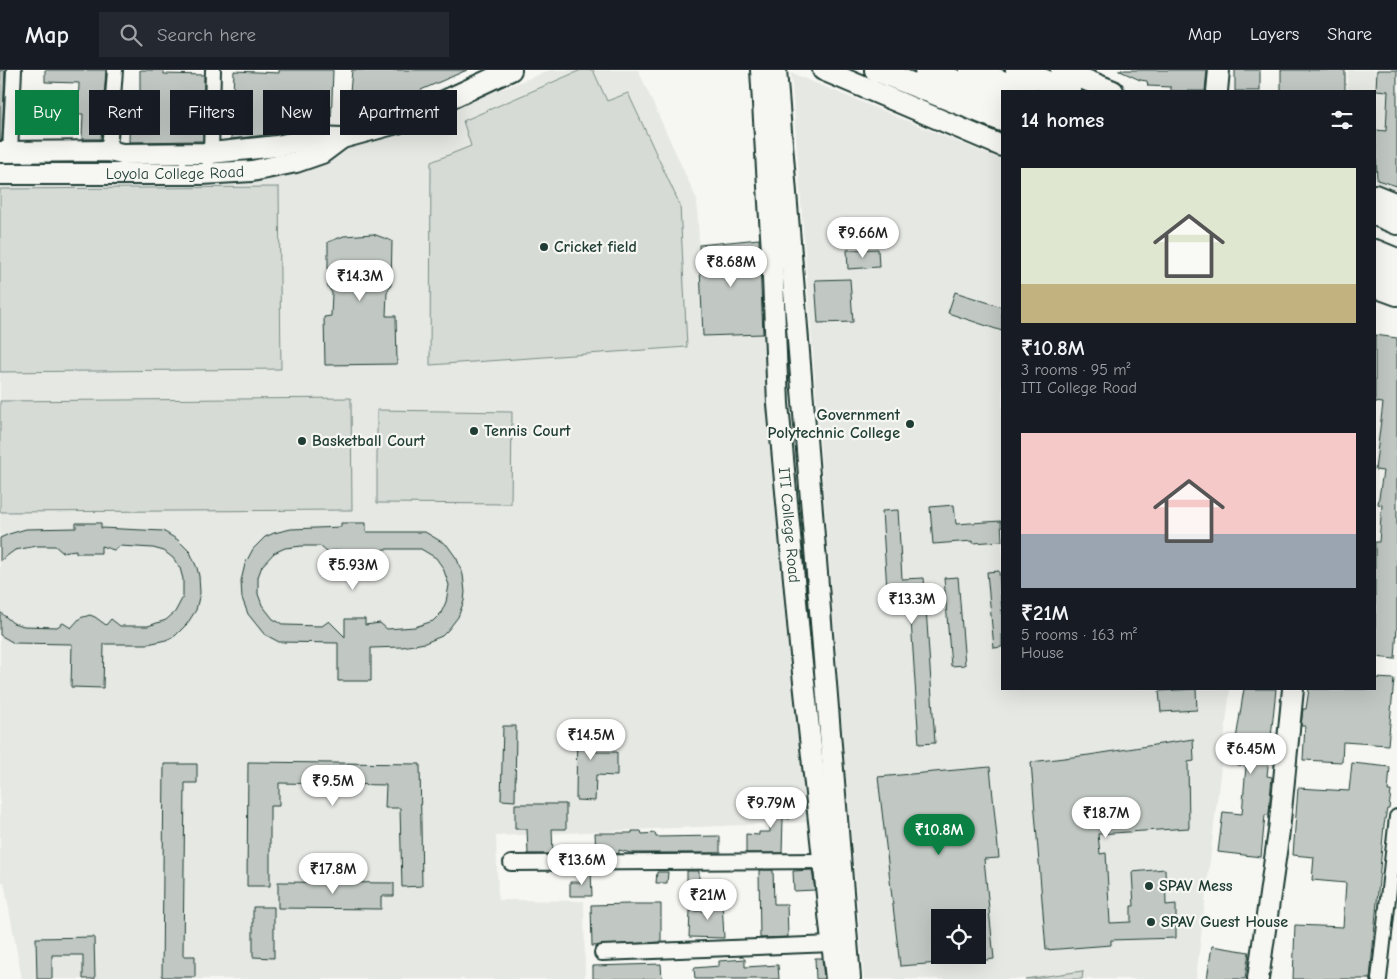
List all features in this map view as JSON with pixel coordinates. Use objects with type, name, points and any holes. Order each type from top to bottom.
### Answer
[{"type":"main road","points":[[876,70],[1001,120]]},
{"type":"main road","points":[[926,70],[1001,99]]},
{"type":"main road","points":[[971,70],[1023,90]]},
{"type":"main road","points":[[1017,70],[1067,90]]},
{"type":"main road","points":[[1376,214],[1397,223]]},
{"type":"main road","points":[[1376,229],[1397,238]]},
{"type":"main road","points":[[1376,251],[1397,260]]},
{"type":"main road","points":[[1376,270],[1397,280]]},
{"type":"street","points":[[5,152],[14,70]]},
{"type":"street","points":[[109,151],[115,70]]},
{"type":"street","points":[[202,174],[210,153],[213,70]]},
{"type":"street","name":"Loyola College Road","points":[[5,152],[109,151],[122,154],[210,153],[277,146],[318,137],[342,138],[397,123],[511,70]]},
{"type":"street","name":"ITI College Road","points":[[761,70],[772,252],[778,404],[800,645],[836,979]]},
{"type":"street","name":"ITI College Road","points":[[776,70],[850,979]]},
{"type":"street","points":[[823,70],[1001,146]]},
{"type":"street","points":[[1061,70],[1111,90]]},
{"type":"street","points":[[1217,90],[1219,70]]},
{"type":"street","name":"Loyola College Road","points":[[0,174],[202,174],[252,172],[280,167],[322,153],[342,138]]},
{"type":"street","points":[[1376,195],[1397,204]]},
{"type":"street","points":[[1376,287],[1397,295]]},
{"type":"street","points":[[1258,979],[1279,832],[1293,690]]},
{"type":"street","points":[[1379,979],[1397,817]]},
{"type":"street","points":[[511,863],[824,861]]},
{"type":"street","points":[[602,953],[833,944]]},
{"type":"shaded area","points":[[551,70],[638,70],[697,200],[703,336],[771,334],[810,822],[496,836],[498,900],[584,901],[585,979],[22,979],[4,882],[0,882],[0,179],[277,175],[381,135],[457,135],[457,106]]},
{"type":"shaded area","points":[[581,70],[593,70],[607,101],[628,93],[680,205],[687,347],[430,365],[431,162],[471,146],[463,121]]},
{"type":"shaded area","points":[[1348,70],[1397,70],[1397,194],[1376,186],[1376,90],[1347,90]]},
{"type":"shaded area","name":"Government Polytechnic College","points":[[791,73],[1001,160],[1001,690],[1230,690],[1196,979],[864,979],[845,767]]},
{"type":"shaded area","points":[[279,187],[281,369],[0,372],[0,189]]},
{"type":"shaded area","points":[[351,398],[352,510],[0,512],[0,401]]},
{"type":"shaded area","points":[[377,410],[512,412],[511,504],[377,503]]},
{"type":"shaded area","points":[[1083,971],[1082,979],[1025,979]]},
{"type":"building","points":[[0,70],[5,70],[2,140],[0,140]]},
{"type":"building","points":[[45,70],[106,70],[105,90],[89,90],[89,135],[101,135],[101,139],[82,139],[83,114],[79,114],[79,83],[45,82]]},
{"type":"building","points":[[140,70],[164,70],[164,74],[204,75],[204,90],[170,90],[170,135],[203,135],[203,141],[129,142],[129,135],[160,135],[160,90],[140,90]]},
{"type":"building","points":[[279,70],[333,70],[331,126],[330,90],[263,90],[263,135],[266,135],[231,139],[231,135],[253,135],[253,90],[233,90],[234,71],[279,73]]},
{"type":"building","points":[[352,70],[467,70],[421,90],[350,90]]},
{"type":"building","points":[[1118,70],[1207,70],[1205,90],[1171,90],[1171,87],[1148,86],[1147,81],[1140,80]]},
{"type":"building","points":[[1235,70],[1260,70],[1260,90],[1235,90]]},
{"type":"building","points":[[1281,70],[1345,70],[1345,90],[1281,90]]},
{"type":"building","points":[[1377,70],[1397,70],[1397,186],[1377,180],[1376,130],[1386,131],[1388,91],[1376,90]]},
{"type":"building","points":[[373,234],[392,241],[391,285],[387,292],[386,316],[396,316],[397,364],[325,365],[324,317],[331,316],[332,293],[328,287],[328,242],[344,236]]},
{"type":"building","points":[[759,239],[763,334],[703,336],[699,245]]},
{"type":"building","points":[[878,249],[879,267],[848,269],[847,250]]},
{"type":"building","points":[[850,279],[853,322],[818,323],[815,280]]},
{"type":"building","points":[[955,292],[1001,307],[1001,331],[948,313]]},
{"type":"building","points":[[1376,335],[1397,338],[1397,626],[1395,659],[1376,657],[1376,542],[1379,542],[1382,505],[1378,504],[1383,471],[1376,470],[1376,462],[1383,403],[1376,402]]},
{"type":"building","points":[[954,505],[956,524],[1001,521],[1001,541],[933,544],[930,507]]},
{"type":"building","points":[[898,510],[902,579],[924,578],[935,743],[919,744],[909,589],[887,590],[882,511]]},
{"type":"building","points":[[76,523],[101,523],[101,528],[163,531],[178,540],[190,552],[199,576],[200,593],[196,610],[187,624],[175,636],[148,644],[104,644],[103,688],[71,687],[72,644],[14,643],[0,635],[0,612],[13,623],[24,626],[57,627],[63,623],[71,628],[80,618],[90,615],[106,625],[111,619],[120,626],[148,626],[166,620],[175,612],[183,597],[183,579],[180,568],[173,558],[164,551],[153,548],[120,546],[114,550],[101,546],[101,553],[76,553],[76,550],[62,552],[55,546],[37,546],[15,550],[0,561],[0,538],[26,529],[76,528]]},
{"type":"building","points":[[341,523],[366,523],[366,532],[425,532],[447,545],[457,559],[463,575],[464,601],[458,617],[448,630],[442,636],[425,643],[402,647],[371,648],[371,681],[338,681],[338,643],[279,642],[264,634],[248,614],[242,598],[241,581],[245,564],[253,549],[265,537],[291,529],[341,527]],"holes":[[[320,546],[327,552],[341,550],[341,552],[377,553],[384,549],[421,549],[436,558],[443,568],[449,585],[446,602],[441,613],[433,621],[415,627],[387,629],[380,623],[365,625],[365,619],[345,619],[345,637],[329,621],[322,626],[284,625],[273,619],[262,605],[258,594],[258,577],[262,566],[274,553],[285,548]]]},
{"type":"building","points":[[999,571],[1001,647],[994,648],[987,572]]},
{"type":"building","points":[[958,577],[965,665],[951,666],[944,578]]},
{"type":"building","points":[[1376,678],[1394,679],[1388,745],[1343,742],[1342,762],[1303,760],[1305,726],[1301,726],[1303,709],[1306,709],[1309,690],[1376,690]]},
{"type":"building","points":[[1196,690],[1197,710],[1161,712],[1159,691]]},
{"type":"building","points":[[1244,690],[1276,690],[1267,776],[1272,777],[1269,815],[1265,815],[1261,857],[1218,852],[1223,812],[1242,814],[1246,766],[1232,764]]},
{"type":"building","points":[[577,721],[597,721],[596,752],[617,752],[617,776],[596,775],[595,801],[576,800]]},
{"type":"building","points":[[503,726],[516,726],[515,801],[501,800]]},
{"type":"building","points":[[1193,739],[1194,761],[1188,762],[1189,828],[1098,834],[1100,854],[1106,853],[1110,923],[1131,922],[1131,906],[1134,906],[1132,872],[1165,869],[1166,905],[1176,904],[1176,938],[1111,940],[1111,945],[1046,950],[1031,762]]},
{"type":"building","points":[[248,762],[420,764],[422,886],[402,887],[400,808],[385,808],[386,785],[279,783],[279,806],[270,806],[270,886],[247,886]]},
{"type":"building","points":[[1352,763],[1390,767],[1388,791],[1391,791],[1389,809],[1387,809],[1384,825],[1370,979],[1293,979],[1295,925],[1343,927],[1346,883],[1312,880],[1314,857],[1293,855],[1298,788],[1349,791]]},
{"type":"building","points":[[164,764],[197,764],[197,783],[185,783],[183,956],[195,956],[195,977],[162,977]]},
{"type":"building","points":[[990,767],[999,858],[984,859],[994,959],[986,960],[986,909],[931,909],[931,964],[900,966],[878,777]]},
{"type":"building","points":[[771,795],[790,796],[790,819],[783,818],[782,853],[746,853],[746,834],[759,835],[759,832],[770,832]]},
{"type":"building","points":[[515,804],[566,804],[566,829],[552,829],[553,854],[528,854],[527,829],[515,829]]},
{"type":"building","points":[[632,831],[641,831],[642,834],[655,833],[656,837],[720,836],[720,853],[631,853],[619,850],[619,854],[596,854],[595,833],[632,833]]},
{"type":"building","points":[[759,870],[773,870],[774,904],[787,904],[788,937],[760,938]]},
{"type":"building","points":[[812,870],[815,890],[794,891],[793,871]]},
{"type":"building","points":[[582,871],[591,871],[592,896],[570,896],[570,882],[582,882]]},
{"type":"building","points":[[687,871],[699,871],[699,892],[687,892]]},
{"type":"building","points":[[657,872],[668,872],[667,883],[656,883]]},
{"type":"building","points":[[278,882],[394,883],[394,896],[381,896],[381,909],[278,908]]},
{"type":"building","points":[[722,900],[724,938],[689,937],[690,911],[706,911],[705,901]]},
{"type":"building","points":[[661,904],[661,942],[592,946],[591,905]]},
{"type":"building","points":[[253,907],[274,907],[274,958],[253,957]]},
{"type":"building","points":[[94,937],[95,979],[83,979],[83,955],[52,955],[52,979],[37,979],[36,938]]},
{"type":"building","points":[[1212,946],[1249,952],[1245,979],[1207,979]]},
{"type":"building","points":[[815,958],[822,958],[824,979],[816,979]]},
{"type":"building","points":[[745,959],[745,967],[778,965],[779,979],[695,979],[694,968],[719,966],[719,961]]},
{"type":"building","points":[[661,964],[662,979],[593,979],[593,966]]},
{"type":"place","name":"Cricket field","points":[[544,247]]},
{"type":"place","name":"Government Polytechnic College","points":[[910,424]]},
{"type":"place","name":"Tennis Court","points":[[474,431]]},
{"type":"place","name":"Basketball Court","points":[[302,441]]},
{"type":"place","name":"SPAV Mess","points":[[1149,886]]},
{"type":"place","name":"SPAV Guest House","points":[[1151,922]]}]
